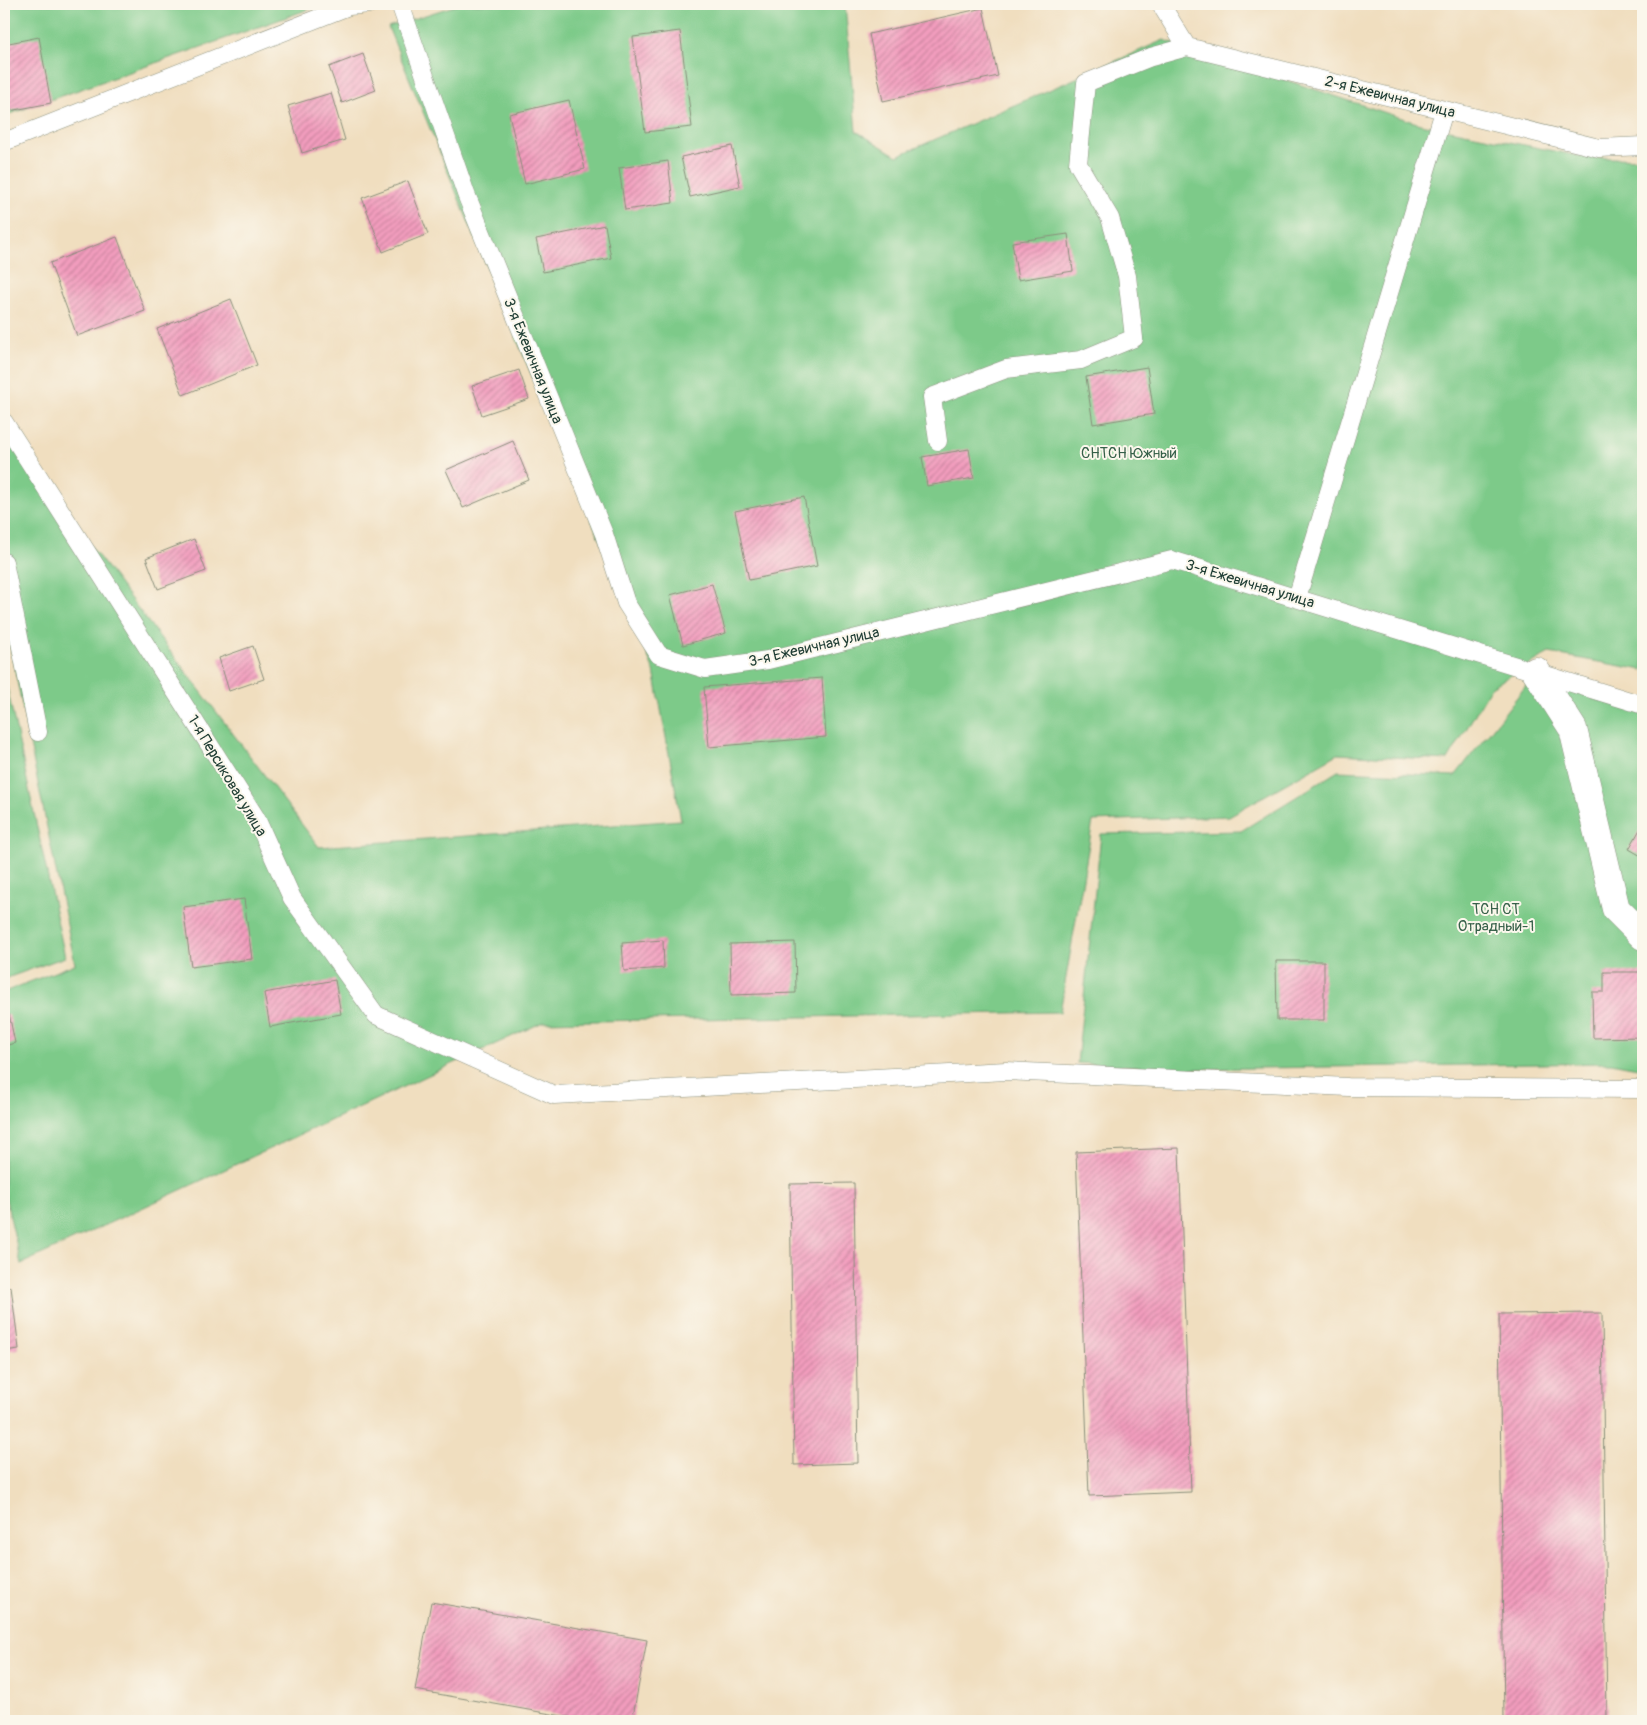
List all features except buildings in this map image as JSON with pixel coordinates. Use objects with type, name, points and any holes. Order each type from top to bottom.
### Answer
[{"type":"street","points":[[1536,671],[1573,728],[1616,909],[1643,936]]},
{"type":"street","points":[[1616,909],[1643,926]]},
{"type":"lane","points":[[4,142],[348,5],[369,4]]},
{"type":"lane","name":"3-я Ежевичная улица","points":[[400,4],[466,194],[604,534],[626,603],[659,654],[705,669],[768,660],[1172,560],[1643,705]]},
{"type":"lane","points":[[938,441],[932,397],[1006,369],[1081,360],[1134,338],[1127,276],[1110,218],[1078,164],[1086,83],[1151,57],[1187,47],[1162,4]]},
{"type":"lane","name":"2-я Ежевичная улица","points":[[1187,47],[1598,148],[1643,146]]},
{"type":"lane","points":[[1297,598],[1444,110]]},
{"type":"lane","name":"1-я Персиковая улица","points":[[4,422],[256,818],[292,898],[376,1015],[554,1095],[1006,1071],[1348,1087],[1643,1090]]},
{"type":"lane","points":[[4,562],[38,732]]},
{"type":"green space","points":[[4,4],[324,4],[4,116]]},
{"type":"green space","name":"СНТСН Южный","points":[[460,4],[845,4],[856,131],[897,156],[1164,40],[1420,124],[1584,157],[1643,159],[1643,670],[1549,653],[1491,687],[1448,760],[1338,754],[1229,816],[1093,821],[1060,1012],[543,1022],[21,1264],[4,1191],[4,992],[75,964],[4,617],[4,432],[319,847],[681,820],[654,671],[388,27]]},
{"type":"green space","points":[[4,673],[65,957],[4,979]]},
{"type":"green space","name":"ТСН СТ Отрадный-1","points":[[1532,678],[1643,714],[1643,1069],[1611,1063],[1188,1069],[1077,1063],[1101,834],[1241,831],[1338,771],[1455,776]]}]
